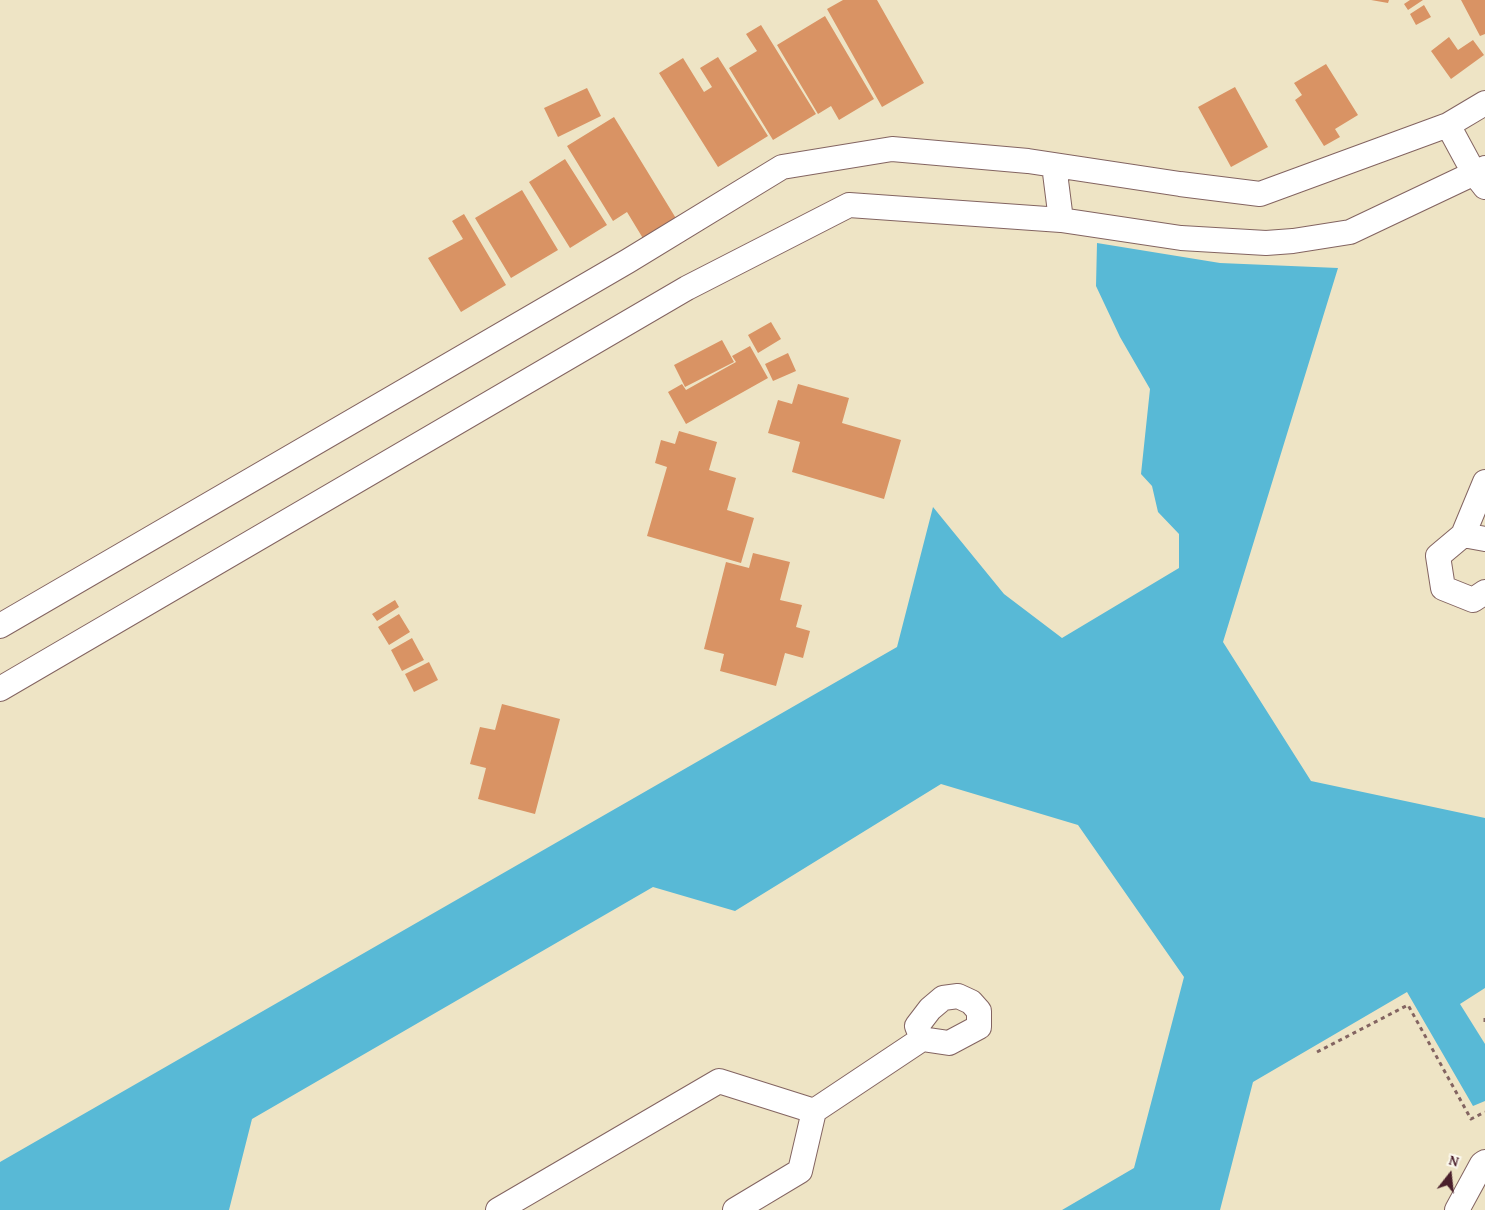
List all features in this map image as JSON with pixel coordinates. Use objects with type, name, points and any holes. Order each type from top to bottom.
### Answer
[{"type":"street","points":[[0,626],[628,261],[782,167],[892,149],[1054,165],[1260,194],[1448,125],[1485,103]]},
{"type":"street","points":[[0,689],[687,288],[849,205],[1061,220],[1180,238],[1266,243],[1293,241],[1350,232],[1481,176],[1448,125]]},
{"type":"street","points":[[1054,165],[1061,220]]},
{"type":"street","points":[[1485,482],[1474,537],[1438,556],[1443,588],[1474,600],[1485,592]]},
{"type":"street","points":[[735,1210],[800,1171],[814,1111],[922,1039]]},
{"type":"street","points":[[498,1210],[719,1081],[814,1111]]},
{"type":"street","points":[[1457,1210],[1482,1164],[1485,1162]]},
{"type":"path","points":[[1317,1052],[1408,1005],[1471,1119],[1485,1112]]},
{"type":"water","points":[[1097,243],[1220,263],[1338,268],[1223,642],[1311,781],[1485,818],[1485,988],[1460,1004],[1485,1044],[1485,1101],[1473,1106],[1407,992],[1253,1082],[1220,1210],[1062,1210],[1134,1168],[1184,977],[1078,825],[941,784],[735,911],[653,887],[252,1119],[229,1210],[0,1210],[0,1162],[897,647],[933,507],[1004,594],[1062,638],[1179,568],[1179,534],[1158,512],[1152,486],[1141,474],[1150,389],[1120,337],[1096,286]]},
{"type":"building","points":[[843,0],[877,0],[924,83],[882,107],[827,9]]},
{"type":"building","points":[[1371,0],[1389,0],[1388,3]]},
{"type":"building","points":[[1410,0],[1423,0],[1408,10],[1404,4]]},
{"type":"building","points":[[1461,0],[1485,0],[1485,34],[1480,36]]},
{"type":"building","points":[[1424,5],[1431,17],[1416,25],[1410,14]]},
{"type":"building","points":[[825,16],[874,99],[839,120],[831,106],[818,114],[777,45]]},
{"type":"building","points":[[761,25],[816,114],[773,140],[729,68],[757,51],[746,34]]},
{"type":"building","points":[[1449,37],[1458,50],[1473,40],[1484,55],[1451,79],[1431,51]]},
{"type":"building","points":[[718,57],[768,136],[718,167],[659,73],[683,58],[704,92],[712,87],[700,68]]},
{"type":"building","points":[[1326,64],[1358,115],[1335,129],[1340,137],[1324,146],[1295,100],[1302,95],[1294,83]]},
{"type":"building","points":[[1235,87],[1268,147],[1231,167],[1198,107]]},
{"type":"building","points":[[587,88],[601,116],[558,137],[544,108]]},
{"type":"building","points":[[614,117],[677,220],[644,240],[627,212],[613,221],[567,146]]},
{"type":"building","points":[[565,159],[607,225],[570,248],[529,182]]},
{"type":"building","points":[[522,190],[558,250],[511,278],[475,218]]},
{"type":"building","points":[[464,214],[506,285],[461,312],[428,258],[463,239],[452,221]]},
{"type":"building","points":[[771,322],[781,339],[758,353],[748,335]]},
{"type":"building","points":[[722,340],[734,362],[685,387],[674,365]]},
{"type":"building","points":[[750,346],[768,378],[686,424],[668,392],[682,384],[686,390],[736,362],[732,356]]},
{"type":"building","points":[[788,353],[796,371],[773,381],[765,364]]},
{"type":"building","points":[[798,384],[849,398],[842,423],[901,440],[884,499],[792,472],[800,442],[768,433],[778,400],[792,404]]},
{"type":"building","points":[[679,431],[717,442],[709,470],[736,478],[727,510],[754,518],[741,563],[647,536],[667,467],[655,463],[661,440],[675,444]]},
{"type":"building","points":[[753,553],[790,562],[780,600],[802,605],[796,627],[810,631],[803,658],[785,653],[776,686],[720,671],[724,654],[704,649],[726,562],[749,568]]},
{"type":"building","points":[[395,600],[399,607],[377,621],[372,614]]},
{"type":"building","points":[[399,614],[410,632],[389,645],[378,627]]},
{"type":"building","points":[[412,638],[424,660],[402,671],[391,650]]},
{"type":"building","points":[[429,662],[438,680],[414,692],[405,674]]},
{"type":"building","points":[[502,704],[560,719],[535,814],[478,799],[486,768],[470,764],[480,727],[495,730]]}]
